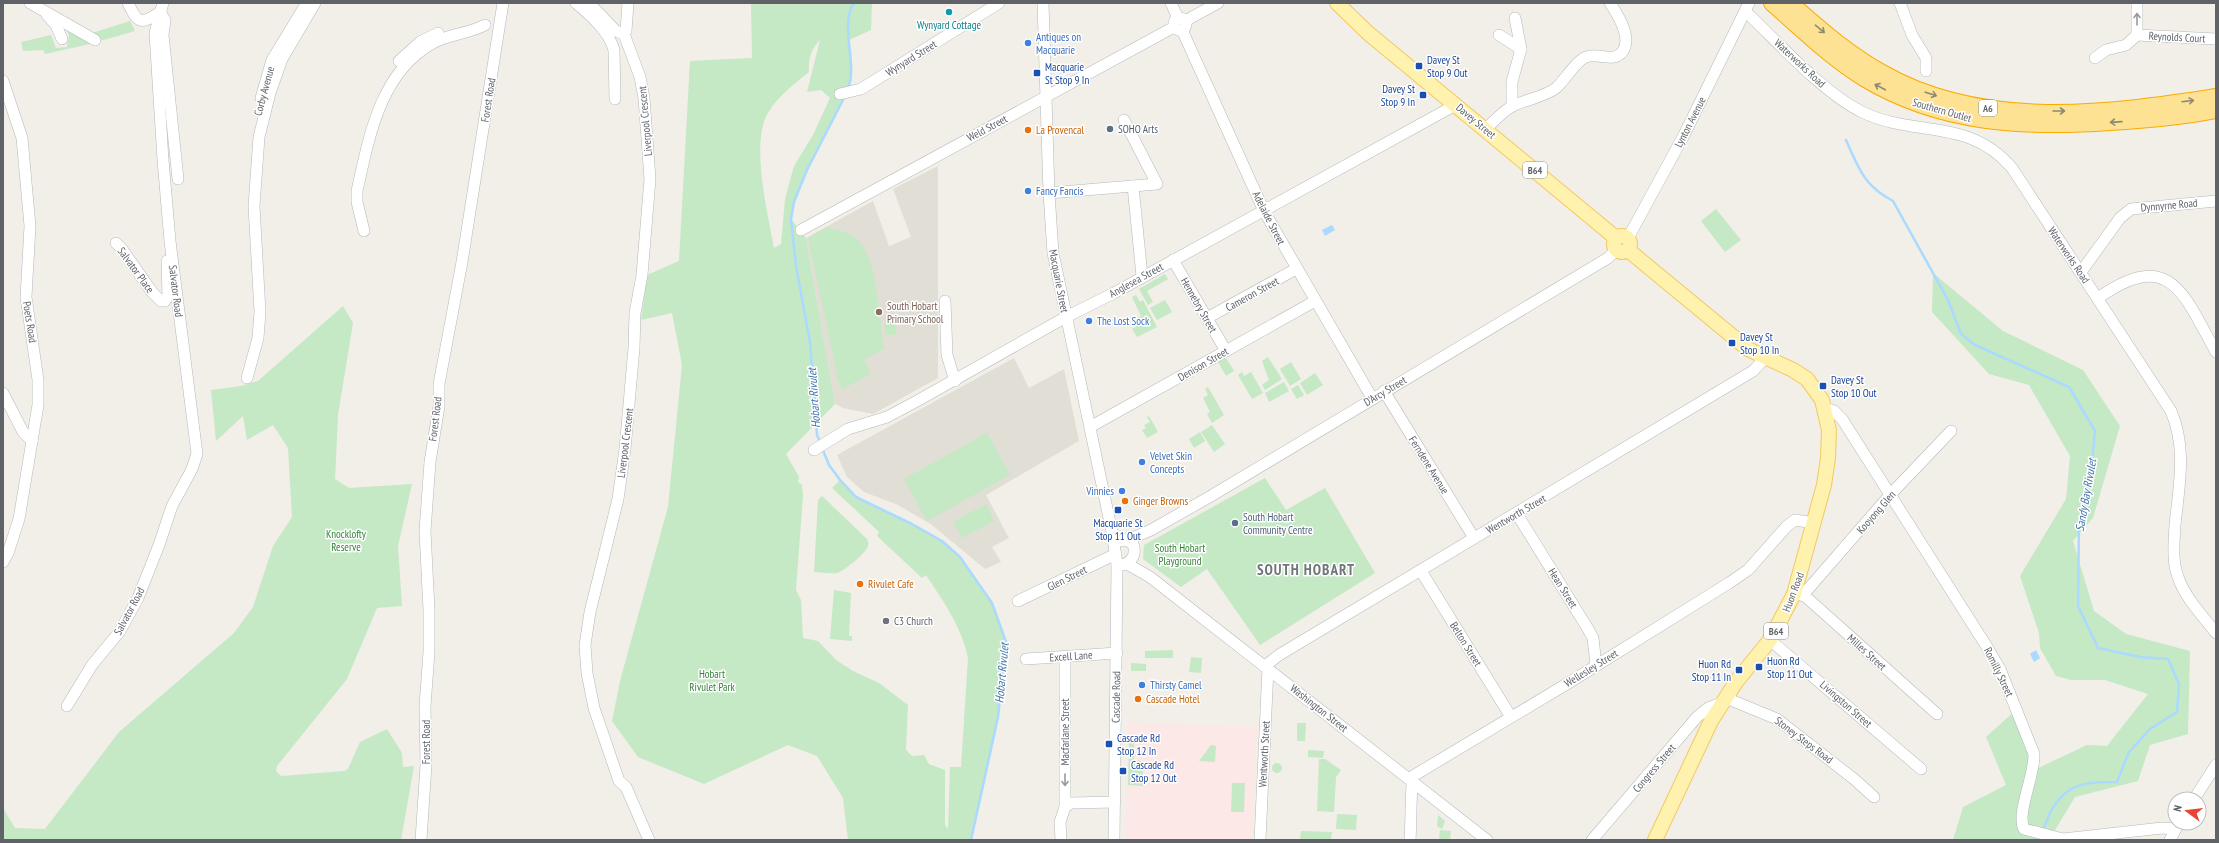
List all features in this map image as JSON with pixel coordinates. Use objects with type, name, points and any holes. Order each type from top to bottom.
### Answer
[{"type":"highway","name":"Southern Outlet","points":[[1779,4],[1884,74],[1914,88],[1965,104],[2007,110],[2072,111],[2137,107],[2216,97]]},
{"type":"highway","name":"Southern Outlet","points":[[1779,4],[1825,50],[1863,78],[1902,98],[1957,116],[1999,123],[2057,125],[2154,119],[2216,110]]},
{"type":"main road","name":"Davey Street","points":[[1337,3],[1361,27],[1486,129],[1742,344],[1765,358],[1793,370],[1807,379],[1819,393],[1825,408]]},
{"type":"main road","name":"Huon Road","points":[[1655,840],[1702,739],[1724,700],[1744,671],[1770,640],[1799,594],[1814,523],[1824,485],[1830,443],[1825,408]]},
{"type":"street","points":[[30,3],[95,40]]},
{"type":"street","points":[[128,3],[136,18],[140,21],[149,19],[162,8],[165,20],[163,35],[178,179]]},
{"type":"street","name":"Corby Avenue","points":[[255,188],[250,175],[250,154],[266,80],[282,42],[307,3]]},
{"type":"street","name":"Corby Avenue","points":[[247,378],[258,338],[260,312],[254,206],[259,137],[270,93],[285,53],[315,3]]},
{"type":"street","name":"Forest Road","points":[[421,840],[426,766],[426,706],[429,652],[429,610],[425,531],[430,462],[438,406],[439,384],[462,262],[503,3]]},
{"type":"street","points":[[576,3],[587,13],[612,43],[614,50],[615,99]]},
{"type":"street","points":[[589,3],[616,32],[624,34]]},
{"type":"street","name":"Liverpool Crescent","points":[[628,3],[626,31],[624,34],[640,77],[644,98],[650,179],[642,275],[635,313],[625,449],[618,498],[590,612],[585,645],[587,673],[594,708],[620,781],[626,787],[649,840]]},
{"type":"street","name":"Wynyard Street","points":[[840,94],[861,89],[999,3]]},
{"type":"street","name":"Macquarie Street","points":[[1043,3],[1049,193],[1053,253],[1114,542],[1120,561]]},
{"type":"street","name":"Adelaide Street","points":[[1171,3],[1264,211],[1296,269],[1372,398]]},
{"type":"street","name":"Weld Street","points":[[801,230],[1218,3]]},
{"type":"street","points":[[1486,129],[1512,106],[1545,94],[1556,88],[1584,57],[1592,55],[1610,58],[1618,56],[1626,43],[1624,32],[1610,3]]},
{"type":"street","points":[[1900,3],[1912,34],[1926,58],[1926,71]]},
{"type":"street","name":"Reynolds Court","points":[[2137,3],[2137,35]]},
{"type":"street","name":"Lynton Avenue","points":[[1622,244],[1684,135],[1747,7]]},
{"type":"street","name":"Waterworks Road","points":[[1747,7],[1831,92],[1852,106],[1898,125],[1965,135],[1981,142],[1998,153],[2012,168],[2158,389],[2176,422],[2181,454],[2174,537],[2176,571],[2185,592],[2216,632]]},
{"type":"street","name":"Salvator Road","points":[[67,706],[92,664],[120,632],[138,598],[159,545],[172,506],[192,469],[197,454],[170,242],[154,33],[162,8]]},
{"type":"street","points":[[41,9],[56,25],[62,39]]},
{"type":"street","points":[[1512,106],[1512,82],[1521,49],[1515,18]]},
{"type":"street","points":[[364,231],[357,202],[357,191],[365,155],[378,112],[403,67],[423,49],[434,42],[471,32],[485,25],[500,26]]},
{"type":"street","points":[[1499,35],[1521,49]]},
{"type":"street","name":"Reynolds Court","points":[[2095,58],[2106,50],[2126,45],[2137,35],[2216,39]]},
{"type":"street","name":"Poets Road","points":[[3,81],[22,138],[28,188],[30,226],[26,297],[38,380],[38,406],[18,519],[8,553],[3,562]]},
{"type":"street","name":"Anglesea Street","points":[[814,450],[848,429],[887,417],[1066,317],[1264,211],[1450,108],[1454,103]]},
{"type":"street","points":[[1049,193],[1157,184],[1124,120]]},
{"type":"street","points":[[1133,186],[1142,276]]},
{"type":"street","name":"Dynnyrne Road","points":[[2081,272],[2120,218],[2131,209],[2216,200]]},
{"type":"street","name":"Salvator Place","points":[[116,243],[122,248],[152,292],[159,300],[163,302],[168,296],[166,266],[170,242]]},
{"type":"street","name":"D'Arcy Street","points":[[1114,542],[1126,540],[1151,530],[1255,470],[1372,398],[1608,258],[1622,244]]},
{"type":"street","name":"Hennebry Street","points":[[1173,260],[1226,351]]},
{"type":"street","name":"Cameron Street","points":[[1207,318],[1296,269]]},
{"type":"street","points":[[2098,298],[2117,285],[2130,280],[2149,277],[2165,279],[2182,292],[2216,352]]},
{"type":"street","name":"Denison Street","points":[[1090,427],[1315,300]]},
{"type":"street","points":[[945,301],[947,355],[950,371],[955,380]]},
{"type":"street","name":"Wentworth Street","points":[[1260,840],[1267,667],[1279,655],[1474,538],[1517,514],[1753,371],[1765,358]]},
{"type":"street","name":"Ferndene Avenue","points":[[1384,391],[1474,538]]},
{"type":"street","points":[[3,393],[23,432],[32,441]]},
{"type":"street","name":"Romilly Street","points":[[1825,408],[1834,411],[1842,419],[1889,496],[2000,669],[2032,746],[2034,765],[2022,824],[2028,832],[2070,839],[2167,827]]},
{"type":"street","name":"Kooyong Glen","points":[[1799,594],[1951,431]]},
{"type":"street","name":"Hean Street","points":[[1517,514],[1588,628],[1592,638],[1596,666]]},
{"type":"street","name":"Wellesley Street","points":[[1410,780],[1413,776],[1596,666],[1748,570],[1787,526],[1795,520],[1814,523]]},
{"type":"street","name":"D'Arcy Street","points":[[1135,552],[1141,541],[1151,530]]},
{"type":"street","points":[[1120,561],[1132,559],[1135,552],[1131,542],[1126,540]]},
{"type":"street","name":"Washington Street","points":[[1135,552],[1136,559],[1150,577]]},
{"type":"street","name":"Washington Street","points":[[1120,561],[1150,577],[1487,840]]},
{"type":"street","name":"Glen Street","points":[[1018,600],[1120,561]]},
{"type":"street","name":"Cascade Road","points":[[1114,840],[1120,561]]},
{"type":"street","name":"Belton Street","points":[[1421,571],[1511,717]]},
{"type":"street","name":"Milles Street","points":[[1799,594],[1937,714]]},
{"type":"street","name":"Livingston Street","points":[[1770,640],[1921,769]]},
{"type":"street","name":"Excell Lane","points":[[1026,659],[1117,653]]},
{"type":"street","name":"Macfarlane Street","points":[[1061,840],[1060,822],[1065,807],[1065,657]]},
{"type":"street","name":"Stoney Steps Road","points":[[1724,700],[1777,719],[1854,779],[1874,797]]},
{"type":"street","name":"Congress Street","points":[[1592,840],[1697,717],[1708,708],[1724,700]]},
{"type":"street","points":[[2199,791],[2216,765]]},
{"type":"street","points":[[1410,780],[1412,790],[1410,840]]},
{"type":"street","points":[[1065,807],[1071,803],[1115,802]]},
{"type":"street","points":[[2170,840],[2174,831]]},
{"type":"shaded area","name":"South Hobart Primary School","points":[[938,166],[938,378],[873,414],[843,408],[835,404],[806,238],[873,201],[889,246],[911,237],[893,189]]},
{"type":"shaded area","points":[[1014,358],[1029,388],[1064,369],[1079,441],[986,495],[1009,538],[992,547],[1001,562],[985,569],[932,525],[898,505],[864,492],[847,477],[837,455]]},
{"type":"shaded area","points":[[1128,722],[1257,727],[1252,840],[1126,840]]},
{"type":"green space","name":"Hobart Rivulet Park","points":[[751,3],[872,3],[871,30],[849,40],[852,66],[851,83],[811,162],[794,204],[791,219],[806,238],[835,404],[786,454],[799,477],[798,482],[802,485],[803,495],[796,590],[801,600],[803,638],[818,641],[836,660],[853,671],[879,683],[908,705],[906,750],[912,756],[924,755],[929,764],[945,770],[945,825],[948,829],[950,767],[961,767],[968,658],[965,647],[957,625],[926,575],[922,578],[877,536],[879,532],[832,488],[840,480],[856,497],[912,524],[942,541],[960,557],[992,603],[1006,642],[998,717],[971,840],[848,840],[843,798],[817,756],[788,745],[704,784],[638,757],[612,721],[620,681],[668,507],[682,365],[672,313],[641,320],[647,275],[679,261],[690,61],[752,58]],"holes":[[[820,40],[807,92],[821,90],[830,98],[813,135],[794,166],[785,199],[781,244],[774,248],[760,160],[760,142],[763,126],[768,113],[777,101],[809,72],[811,54],[814,47]]]},
{"type":"green space","points":[[130,21],[135,31],[100,41],[92,33]]},
{"type":"green space","points":[[64,24],[89,39],[90,44],[45,54],[43,50],[23,51],[21,42],[51,35],[56,48],[67,47],[69,35]]},
{"type":"green space","points":[[1716,209],[1741,240],[1725,252],[1701,221]]},
{"type":"green space","points":[[827,227],[853,236],[860,242],[866,251],[877,292],[884,349],[860,362],[864,360],[871,374],[842,389],[835,375],[837,374],[808,238]]},
{"type":"green space","points":[[1933,273],[2003,331],[2083,370],[2120,426],[2093,518],[2073,541],[2094,611],[2126,634],[2190,651],[2188,734],[2150,745],[2138,781],[2075,797],[2049,840],[1953,840],[1963,807],[2006,785],[1986,737],[2017,709],[2024,728],[2032,771],[2087,745],[2107,746],[2148,694],[2105,680],[2071,680],[2056,676],[2040,648],[2039,633],[2020,576],[2066,499],[2070,456],[2029,385],[1989,374],[1932,312]]},
{"type":"green space","points":[[1165,274],[1168,279],[1147,291],[1153,302],[1148,305],[1139,289]]},
{"type":"green space","points":[[1136,295],[1140,302],[1143,300],[1157,327],[1137,337],[1132,329],[1136,327],[1134,319],[1141,316],[1132,297]]},
{"type":"green space","points":[[1165,300],[1172,312],[1157,320],[1150,308]]},
{"type":"green space","name":"Knocklofty Reserve","points":[[343,306],[353,323],[338,415],[335,479],[349,488],[412,484],[398,546],[402,606],[377,608],[347,679],[277,766],[276,771],[281,776],[344,771],[348,769],[360,742],[387,729],[402,753],[403,767],[414,766],[401,840],[3,840],[3,808],[15,828],[45,829],[119,732],[234,633],[253,607],[273,546],[292,517],[288,448],[273,425],[247,440],[243,416],[216,441],[211,390],[241,386],[258,381]]},
{"type":"green space","points":[[885,316],[896,316],[896,335],[885,335]]},
{"type":"green space","points":[[1268,357],[1282,379],[1265,390],[1262,385],[1269,380],[1262,361]]},
{"type":"green space","points":[[1226,358],[1234,371],[1226,376],[1218,362]]},
{"type":"green space","points":[[1291,362],[1301,379],[1290,386],[1280,369]]},
{"type":"green space","points":[[1242,372],[1244,376],[1251,372],[1263,393],[1252,399],[1238,375]]},
{"type":"green space","points":[[1315,373],[1323,385],[1307,395],[1300,383]]},
{"type":"green space","points":[[1284,382],[1289,391],[1269,402],[1265,393]]},
{"type":"green space","points":[[1298,385],[1304,395],[1297,399],[1291,389]]},
{"type":"green space","points":[[1208,387],[1224,415],[1212,423],[1207,414],[1210,412],[1203,398],[1208,395],[1205,389]]},
{"type":"green space","points":[[1149,416],[1158,432],[1147,438],[1142,430],[1146,428],[1144,425],[1150,422],[1147,417]]},
{"type":"green space","points":[[1212,425],[1225,444],[1214,452],[1201,432]]},
{"type":"green space","points":[[1200,432],[1205,441],[1194,448],[1189,439]]},
{"type":"green space","points":[[987,433],[1010,475],[927,521],[904,479]]},
{"type":"green space","name":"South Hobart Playground","points":[[1265,478],[1286,510],[1325,488],[1375,573],[1260,645],[1207,569],[1181,587],[1143,559],[1144,545]]},
{"type":"green space","points":[[822,496],[867,539],[868,542],[867,549],[859,557],[837,573],[814,572],[818,500]]},
{"type":"green space","points":[[986,504],[994,521],[962,538],[953,522]]},
{"type":"green space","points":[[834,590],[851,593],[849,636],[852,636],[852,641],[830,639]]},
{"type":"green space","points":[[1173,650],[1173,658],[1145,658],[1145,651]]},
{"type":"green space","points":[[1191,657],[1202,658],[1201,673],[1189,672]]},
{"type":"green space","points":[[1131,663],[1146,664],[1146,671],[1131,671]]},
{"type":"green space","points":[[1297,723],[1306,723],[1305,741],[1297,741]]},
{"type":"green space","points":[[1129,742],[1134,743],[1134,760],[1141,761],[1145,786],[1128,785]]},
{"type":"green space","points":[[1211,745],[1216,746],[1215,762],[1199,761]]},
{"type":"green space","points":[[1308,750],[1324,751],[1323,758],[1308,757]]},
{"type":"green space","points":[[1319,759],[1325,759],[1341,770],[1336,777],[1334,812],[1317,811]]},
{"type":"green space","points":[[1275,763],[1279,763],[1281,764],[1281,772],[1275,773],[1272,770],[1272,766]]},
{"type":"green space","points":[[1232,783],[1245,783],[1244,812],[1231,812]]},
{"type":"green space","points":[[1337,814],[1357,815],[1356,830],[1336,829]]},
{"type":"green space","points":[[1438,815],[1445,821],[1442,829],[1437,826]]},
{"type":"green space","points":[[1440,830],[1451,831],[1450,840],[1439,840]]},
{"type":"green space","points":[[1301,831],[1332,832],[1331,840],[1300,840]]},
{"type":"water","points":[[1332,225],[1335,230],[1325,236],[1322,230]]},
{"type":"water","points":[[2036,650],[2040,658],[2034,662],[2030,654]]},
{"type":"waterway","name":"Hobart Rivulet","points":[[848,89],[851,79],[848,22],[854,3]]},
{"type":"waterway","name":"Hobart Rivulet","points":[[820,442],[817,435],[810,342],[796,266],[791,219],[794,202],[807,170],[845,96]]},
{"type":"waterway","name":"Sandy Bay Rivulet","points":[[1846,140],[1859,168],[1869,183],[1893,201],[1948,300],[1961,334],[1975,345],[2069,387],[2095,431],[2091,471],[2079,522],[2078,606],[2098,648],[2140,657],[2168,659],[2179,684],[2177,712],[2150,729],[2129,752],[2117,782],[2096,782],[2071,789],[2057,801],[2042,831]]},
{"type":"waterway","name":"Hobart Rivulet","points":[[822,448],[829,465],[840,480],[856,497],[912,524],[942,541],[960,557],[992,603],[1006,642],[998,717],[971,840]]},
{"type":"place","name":"Wynyard Cottage","points":[[949,12]]},
{"type":"place","name":"Antiques on Macquarie","points":[[1028,43]]},
{"type":"place","name":"Davey St Stop 9 Out","points":[[1419,66]]},
{"type":"place","name":"Macquarie St Stop 9 In","points":[[1037,73]]},
{"type":"place","name":"Davey St Stop 9 In","points":[[1423,95]]},
{"type":"place","name":"SOHO Arts","points":[[1110,129]]},
{"type":"place","name":"La Provencal","points":[[1028,130]]},
{"type":"place","name":"Fancy Fancis","points":[[1028,191]]},
{"type":"place","name":"South Hobart Primary School","points":[[879,312]]},
{"type":"place","name":"The Lost Sock","points":[[1089,321]]},
{"type":"place","name":"Davey St Stop 10 In","points":[[1732,343]]},
{"type":"place","name":"Davey St Stop 10 Out","points":[[1823,386]]},
{"type":"place","name":"Velvet Skin Concepts","points":[[1142,462]]},
{"type":"place","name":"Vinnies","points":[[1122,491]]},
{"type":"place","name":"Ginger Browns","points":[[1125,501]]},
{"type":"place","name":"Macquarie St Stop 11 Out","points":[[1118,510]]},
{"type":"place","name":"South Hobart Community Centre","points":[[1235,523]]},
{"type":"place","name":"Rivulet Cafe","points":[[860,584]]},
{"type":"place","name":"C3 Church","points":[[886,621]]},
{"type":"place","name":"Huon Rd Stop 11 Out","points":[[1759,667]]},
{"type":"place","name":"Huon Rd Stop 11 In","points":[[1739,670]]},
{"type":"place","name":"Thirsty Camel","points":[[1142,685]]},
{"type":"place","name":"Cascade Hotel","points":[[1138,699]]},
{"type":"place","name":"Cascade Rd Stop 12 In","points":[[1109,744]]},
{"type":"place","name":"Cascade Rd Stop 12 Out","points":[[1123,771]]},
{"type":"district","name":"SOUTH HOBART","points":[[1306,570]]}]
